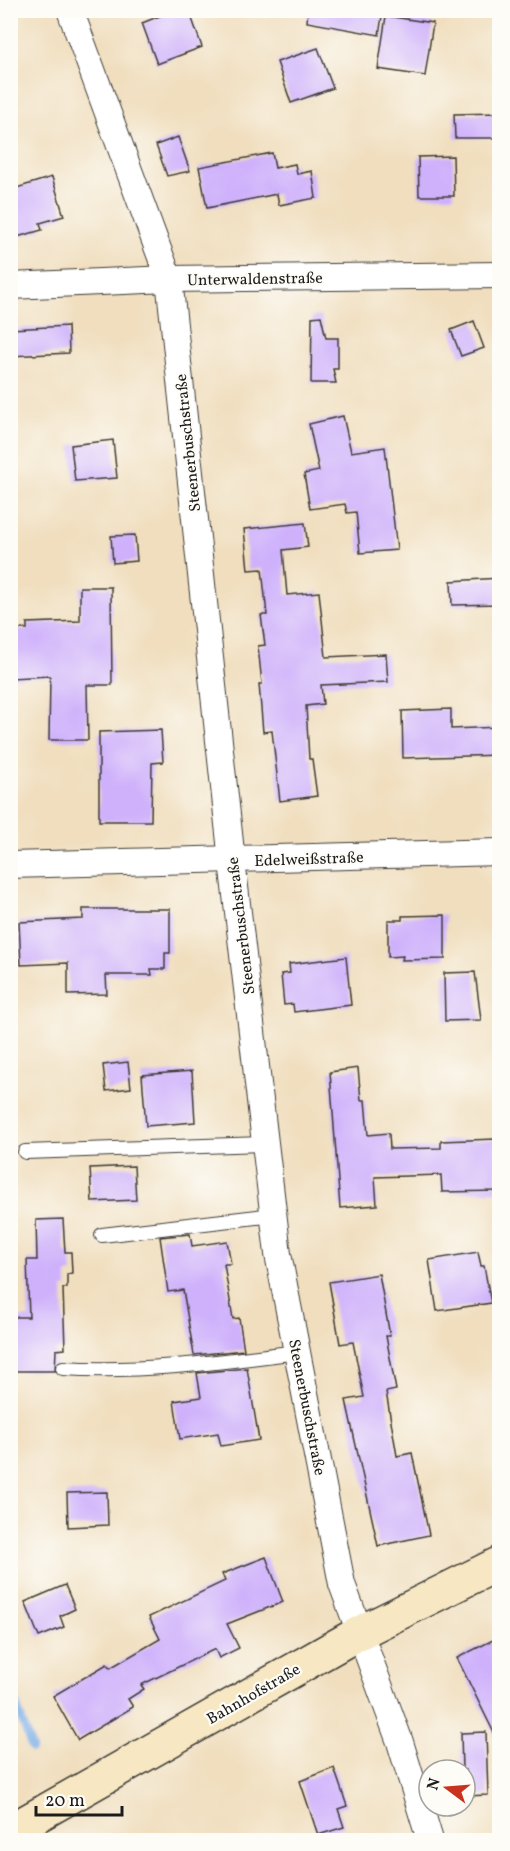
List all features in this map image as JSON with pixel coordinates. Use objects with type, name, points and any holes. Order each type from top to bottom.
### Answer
[{"type":"street","name":"Steenerbuschstraße","points":[[70,10],[169,279],[232,861],[279,1254],[342,1584],[400,1742],[430,1840]]},
{"type":"street","name":"Unterwaldenstraße","points":[[10,286],[169,279],[500,275]]},
{"type":"street","name":"Edelweißstraße","points":[[10,865],[232,861],[500,852]]},
{"type":"street","name":"Bahnhofstraße","points":[[10,1831],[359,1634],[500,1563]]},
{"type":"lane","points":[[25,1152],[266,1144]]},
{"type":"lane","points":[[102,1235],[274,1215]]},
{"type":"lane","points":[[63,1368],[104,1371],[182,1366],[297,1352]]},
{"type":"building","points":[[175,10],[189,10],[202,47],[157,64],[142,23]]},
{"type":"building","points":[[308,10],[383,10],[379,35],[307,22]]},
{"type":"building","points":[[386,16],[433,23],[425,76],[378,69]]},
{"type":"building","points":[[318,48],[333,88],[291,103],[277,62]]},
{"type":"building","points":[[500,113],[500,138],[455,138],[454,114]]},
{"type":"building","points":[[178,137],[190,171],[167,176],[156,145]]},
{"type":"building","points":[[272,153],[275,168],[295,164],[297,174],[312,171],[316,198],[279,205],[277,194],[207,208],[199,167]]},
{"type":"building","points":[[453,156],[454,196],[419,196],[418,157]]},
{"type":"building","points":[[52,177],[64,216],[40,223],[42,230],[10,239],[10,190]]},
{"type":"building","points":[[321,316],[326,338],[338,338],[338,369],[333,369],[336,383],[311,383],[312,317]]},
{"type":"building","points":[[474,321],[484,348],[461,356],[451,330]]},
{"type":"building","points":[[68,326],[69,353],[10,356],[10,329]]},
{"type":"building","points":[[343,416],[351,452],[385,447],[397,550],[360,553],[356,512],[347,513],[345,504],[310,509],[304,474],[319,471],[309,424]]},
{"type":"building","points":[[113,440],[117,478],[75,481],[71,445]]},
{"type":"building","points":[[305,523],[308,547],[283,550],[287,595],[319,592],[326,657],[386,654],[388,682],[321,685],[323,704],[306,706],[309,759],[312,759],[317,796],[280,801],[272,731],[263,732],[259,684],[262,684],[258,646],[265,645],[261,615],[267,615],[262,569],[248,570],[244,529]]},
{"type":"building","points":[[135,535],[137,561],[113,563],[111,536]]},
{"type":"building","points":[[500,578],[500,604],[452,605],[451,581]]},
{"type":"building","points":[[80,587],[111,587],[112,685],[87,685],[88,740],[49,740],[50,676],[10,678],[10,629],[27,629],[27,623],[80,621]]},
{"type":"building","points":[[451,709],[451,729],[500,727],[500,755],[403,758],[402,711]]},
{"type":"building","points":[[161,730],[163,762],[152,763],[151,821],[99,821],[99,732]]},
{"type":"building","points":[[83,909],[170,909],[170,953],[165,953],[165,969],[151,969],[152,975],[106,975],[107,994],[68,995],[68,963],[21,965],[19,922],[83,919]]},
{"type":"building","points":[[445,915],[445,959],[402,960],[403,956],[388,957],[388,920],[402,920],[402,916]]},
{"type":"building","points":[[346,957],[351,1005],[294,1012],[293,1004],[284,1005],[281,974],[290,973],[289,964]]},
{"type":"building","points":[[475,972],[481,1020],[445,1021],[444,973]]},
{"type":"building","points":[[128,1062],[131,1088],[106,1091],[103,1065]]},
{"type":"building","points":[[358,1068],[361,1100],[365,1100],[368,1135],[389,1133],[390,1149],[441,1148],[441,1141],[496,1139],[498,1191],[442,1192],[441,1175],[375,1177],[377,1205],[340,1208],[330,1072]]},
{"type":"building","points":[[192,1071],[195,1122],[146,1126],[142,1075]]},
{"type":"building","points":[[134,1166],[136,1200],[92,1202],[90,1168]]},
{"type":"building","points":[[63,1219],[65,1252],[71,1252],[72,1273],[67,1274],[67,1288],[63,1288],[65,1349],[56,1350],[55,1371],[10,1371],[10,1317],[29,1317],[27,1260],[37,1260],[36,1220]]},
{"type":"building","points":[[190,1234],[192,1246],[227,1241],[231,1264],[224,1264],[233,1319],[239,1318],[244,1350],[194,1355],[183,1290],[168,1292],[160,1237]]},
{"type":"building","points":[[478,1252],[481,1266],[484,1266],[491,1303],[437,1311],[429,1260]]},
{"type":"building","points":[[379,1274],[390,1336],[386,1336],[396,1390],[386,1392],[397,1456],[412,1453],[429,1535],[378,1546],[346,1400],[364,1397],[353,1342],[340,1344],[329,1282]]},
{"type":"building","points":[[247,1368],[259,1440],[221,1446],[218,1433],[180,1439],[174,1401],[201,1397],[197,1373]]},
{"type":"building","points":[[107,1492],[108,1525],[68,1527],[67,1493]]},
{"type":"building","points":[[266,1557],[283,1602],[227,1624],[239,1648],[219,1658],[215,1649],[141,1685],[144,1689],[128,1699],[133,1707],[78,1740],[53,1696],[107,1664],[110,1668],[160,1639],[149,1617],[225,1581],[222,1574]]},
{"type":"building","points":[[65,1585],[75,1609],[60,1616],[64,1627],[39,1637],[25,1602]]},
{"type":"building","points":[[493,1640],[500,1653],[500,1745],[457,1658]]},
{"type":"building","points":[[486,1732],[488,1795],[477,1795],[477,1758],[462,1758],[461,1733]]},
{"type":"building","points":[[334,1768],[347,1806],[338,1809],[344,1827],[318,1835],[300,1781]]},
{"type":"waterway","points":[[10,1687],[32,1749]]}]
